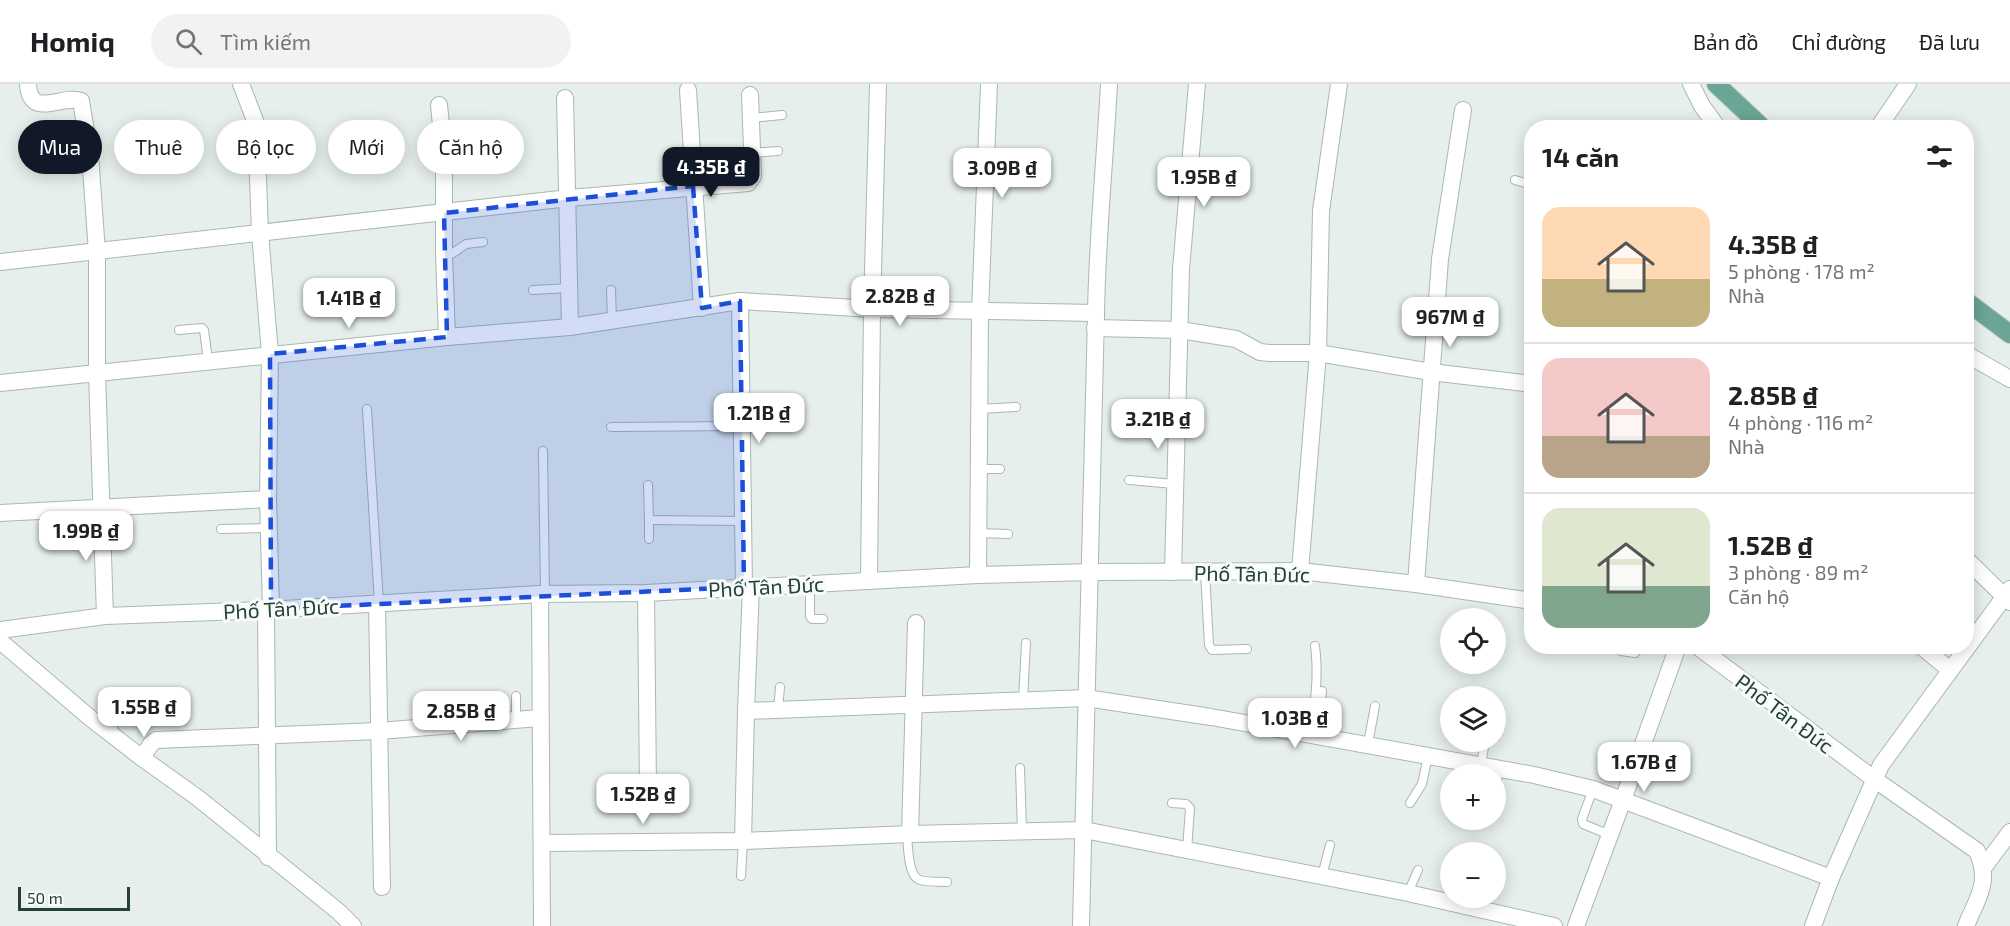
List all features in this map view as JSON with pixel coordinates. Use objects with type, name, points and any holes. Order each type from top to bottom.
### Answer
[{"type":"main road","points":[[1716,84],[1754,120]]},
{"type":"main road","points":[[1974,307],[2010,334]]},
{"type":"street","points":[[28,84],[28,93],[34,101],[43,105],[75,99],[81,101],[90,155],[98,252],[97,373],[105,616]]},
{"type":"street","points":[[241,84],[249,111],[256,123],[260,233],[270,354],[268,857]]},
{"type":"street","points":[[869,581],[872,309],[878,84]]},
{"type":"street","points":[[978,575],[980,312],[989,84]]},
{"type":"street","points":[[1081,926],[1096,320],[1109,84]]},
{"type":"street","points":[[1173,572],[1181,269],[1197,84]]},
{"type":"street","points":[[1299,571],[1318,353],[1321,211],[1339,84]]},
{"type":"street","points":[[1691,84],[1712,120]]},
{"type":"street","points":[[1883,120],[1908,84]]},
{"type":"street","points":[[688,90],[702,308]]},
{"type":"street","points":[[0,262],[569,198],[748,183],[753,176],[750,95]]},
{"type":"street","points":[[565,98],[569,198],[570,327]]},
{"type":"street","points":[[439,105],[444,156],[447,337]]},
{"type":"street","points":[[1416,584],[1440,260],[1463,110]]},
{"type":"street","points":[[740,301],[743,521],[748,587],[743,841]]},
{"type":"street","points":[[0,383],[270,354],[570,327],[740,301],[872,309],[980,312],[1096,320],[1236,339],[1260,352],[1269,354],[1318,353],[1431,372],[1524,383]]},
{"type":"street","points":[[1974,359],[2010,379]]},
{"type":"street","points":[[0,513],[268,499]]},
{"type":"street","points":[[1974,566],[2008,596],[1974,639]]},
{"type":"street","name":"Phố Tân Đức","points":[[0,630],[105,616],[543,594],[646,593],[978,575],[1091,572],[1299,571],[1416,584],[1524,600]]},
{"type":"street","points":[[646,593],[648,790]]},
{"type":"street","points":[[542,926],[540,718],[543,594]]},
{"type":"street","points":[[378,603],[382,887]]},
{"type":"street","points":[[908,834],[915,704],[916,623]]},
{"type":"street","points":[[0,641],[112,735],[198,798],[268,857],[339,912],[352,926]]},
{"type":"street","points":[[1575,926],[1675,654]]},
{"type":"street","name":"Phố Tân Đức","points":[[1708,654],[1874,778],[1977,850],[1984,867]]},
{"type":"street","points":[[1931,654],[1950,670]]},
{"type":"street","points":[[1813,926],[1831,878],[1881,765],[1963,654]]},
{"type":"street","points":[[746,711],[1086,698],[1211,717],[1475,764]]},
{"type":"street","points":[[142,758],[156,740],[379,731],[540,718]]},
{"type":"street","points":[[1506,770],[1593,789],[1831,878]]},
{"type":"street","points":[[543,843],[743,841],[1084,830],[1408,893],[1554,926]]},
{"type":"street","points":[[1966,926],[1984,883],[1984,867],[2010,832]]},
{"type":"lane","points":[[751,118],[782,115]]},
{"type":"lane","points":[[752,153],[778,151]]},
{"type":"lane","points":[[1515,180],[1524,183]]},
{"type":"lane","points":[[444,255],[466,244],[483,242]]},
{"type":"lane","points":[[533,290],[570,288]]},
{"type":"lane","points":[[611,290],[612,321]]},
{"type":"lane","points":[[179,330],[202,328],[204,330],[208,361]]},
{"type":"lane","points":[[979,410],[1016,407]]},
{"type":"lane","points":[[367,408],[378,603]]},
{"type":"lane","points":[[611,427],[742,426]]},
{"type":"lane","points":[[543,451],[543,594]]},
{"type":"lane","points":[[979,469],[1000,470]]},
{"type":"lane","points":[[1129,480],[1174,484]]},
{"type":"lane","points":[[648,485],[649,539]]},
{"type":"lane","points":[[649,519],[743,521]]},
{"type":"lane","points":[[222,529],[269,528]]},
{"type":"lane","points":[[978,533],[1008,534]]},
{"type":"lane","points":[[1205,572],[1209,645],[1212,650],[1247,650]]},
{"type":"lane","points":[[810,584],[810,616],[812,619],[823,619]]},
{"type":"lane","points":[[1023,700],[1026,643]]},
{"type":"lane","points":[[1314,735],[1317,659],[1315,646]]},
{"type":"lane","points":[[778,710],[780,687]]},
{"type":"lane","points":[[1314,735],[1322,692]]},
{"type":"lane","points":[[516,696],[516,720]]},
{"type":"lane","points":[[112,735],[114,710],[118,705],[136,706]]},
{"type":"lane","points":[[1368,744],[1375,706]]},
{"type":"lane","points":[[1410,803],[1422,784],[1428,756]]},
{"type":"lane","points":[[1020,768],[1022,832]]},
{"type":"lane","points":[[1593,789],[1582,819],[1583,824],[1610,835]]},
{"type":"lane","points":[[1172,802],[1186,804],[1190,808],[1187,850]]},
{"type":"lane","points":[[908,834],[911,869],[914,876],[920,881],[947,882]]},
{"type":"lane","points":[[741,876],[743,841]]},
{"type":"lane","points":[[1322,876],[1330,845]]},
{"type":"lane","points":[[1408,893],[1418,870]]},
{"type":"highlighted area","points":[[693,186],[702,308],[740,301],[744,587],[271,609],[270,354],[447,337],[444,213]]}]
